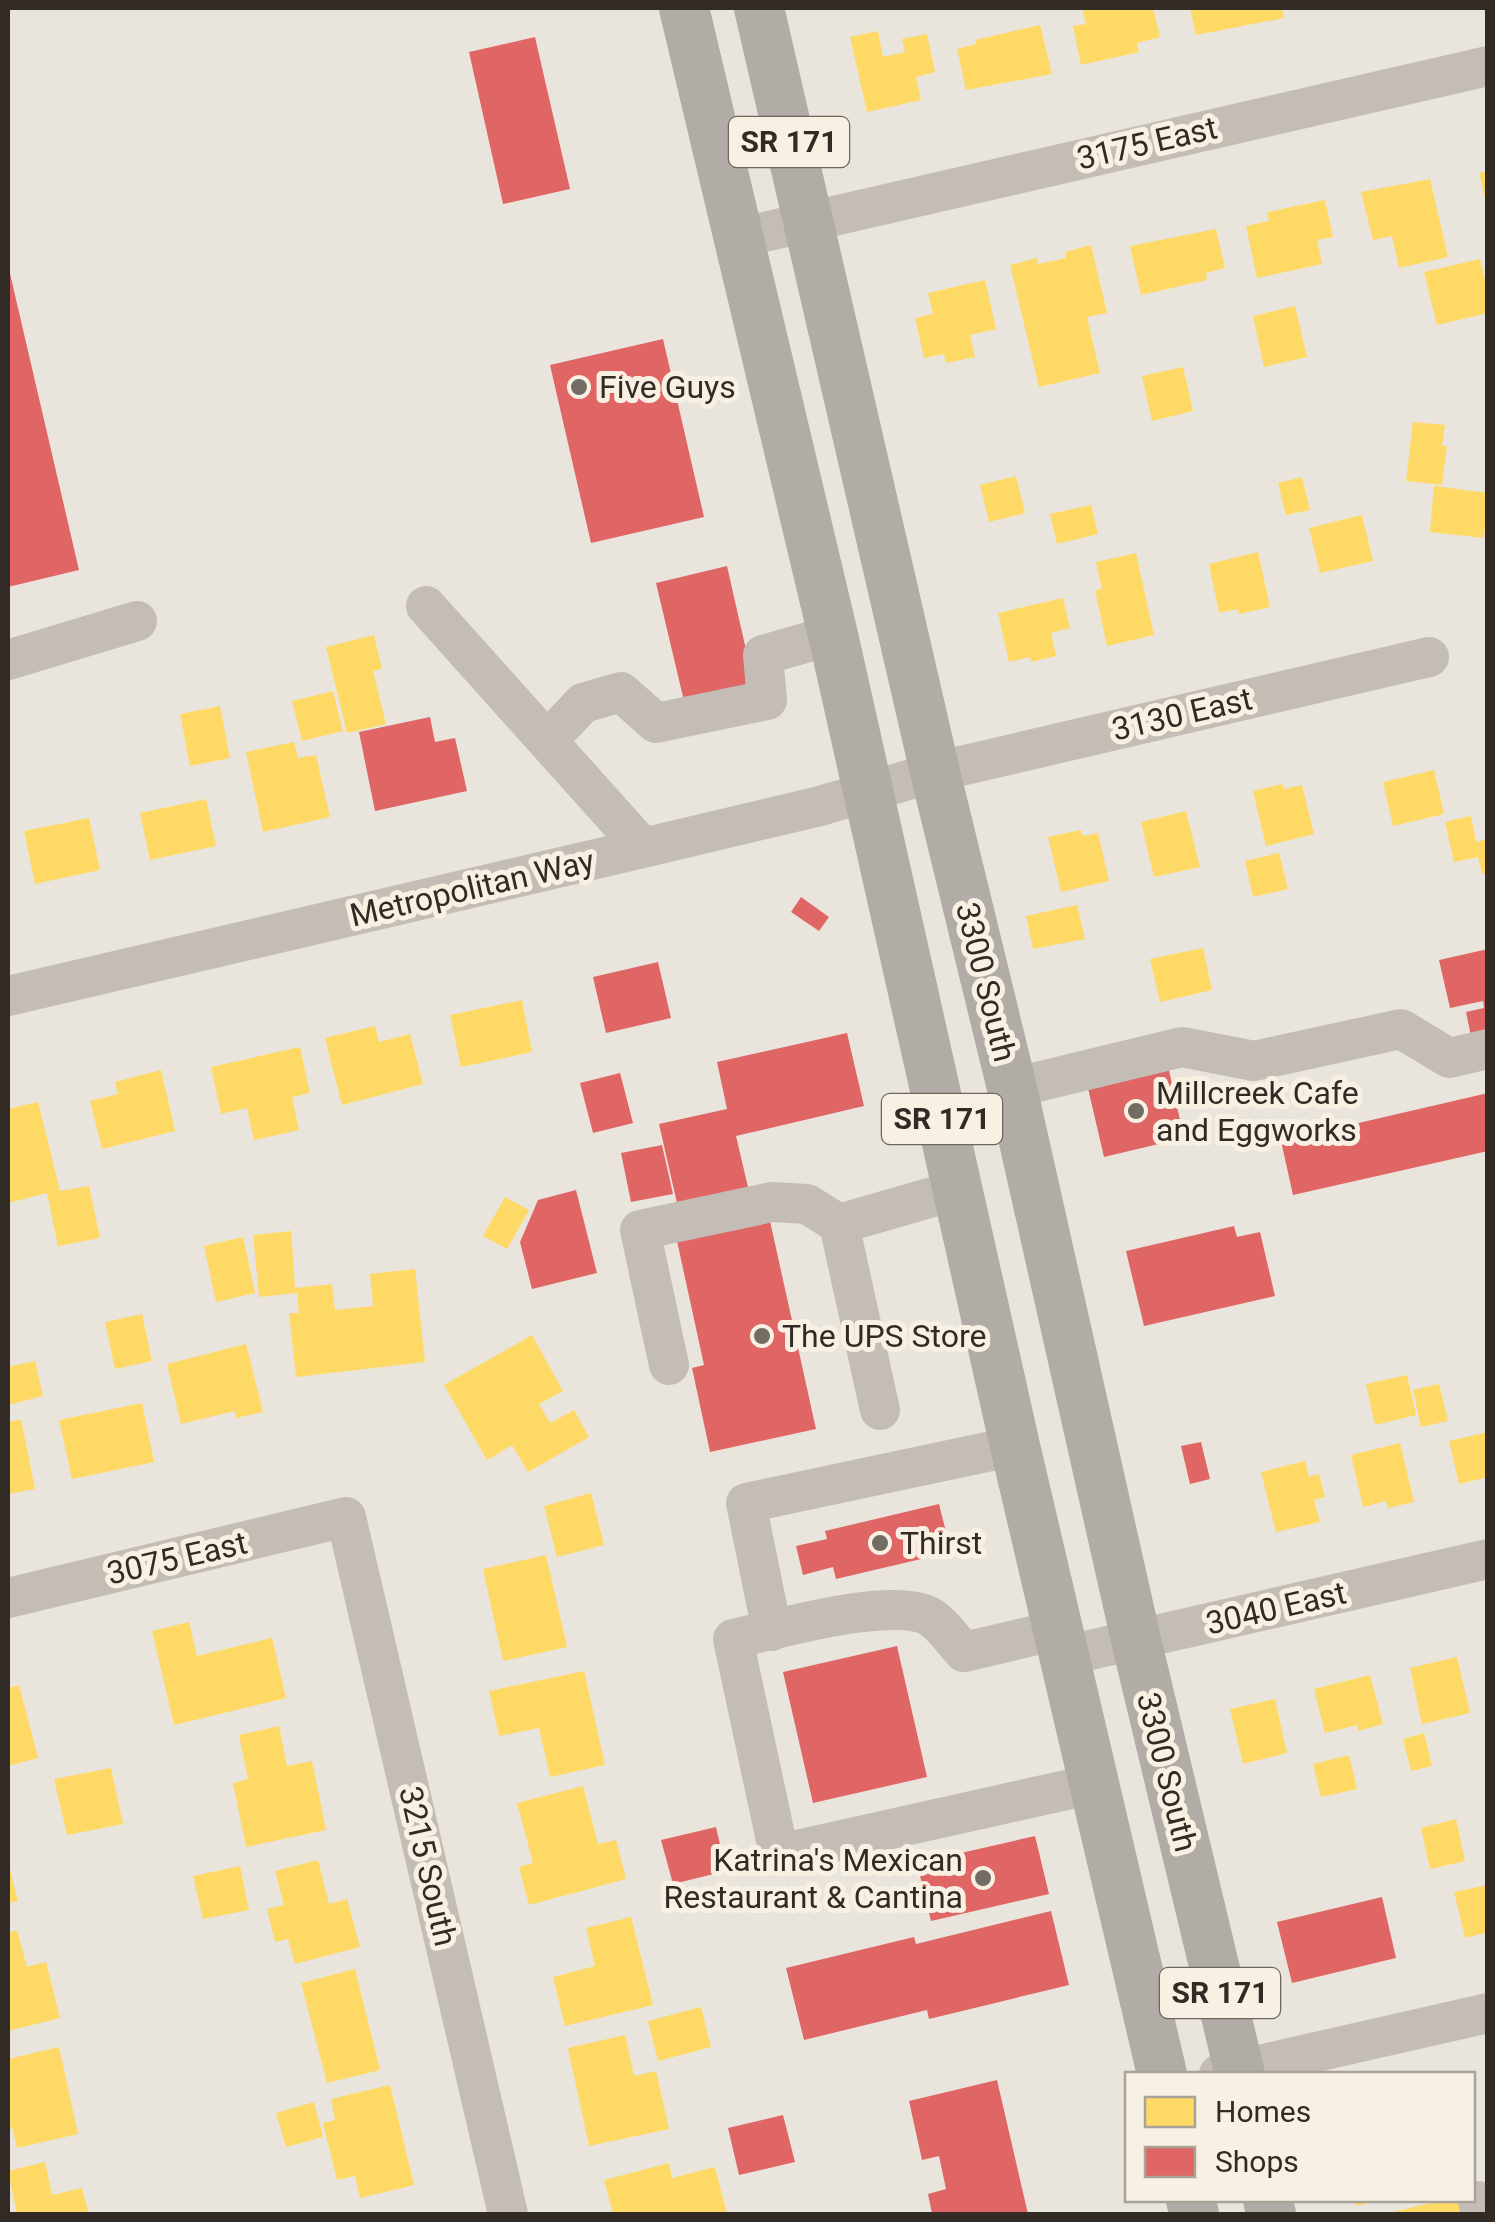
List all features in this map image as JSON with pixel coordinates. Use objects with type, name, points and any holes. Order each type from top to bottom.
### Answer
[{"type":"main road","name":"SR 171","points":[[684,8],[869,792],[1014,1446],[1162,2072]]},
{"type":"main road","name":"3300 South","points":[[759,8],[1012,1088],[1233,2072]]},
{"type":"street","name":"3175 East","points":[[738,238],[1488,66]]},
{"type":"street","points":[[426,606],[643,848]]},
{"type":"street","points":[[8,660],[137,621]]},
{"type":"street","points":[[547,741],[584,703],[621,692],[656,723],[767,700],[763,655],[832,636]]},
{"type":"street","name":"3130 East","points":[[935,772],[1428,657]]},
{"type":"street","name":"Metropolitan Way","points":[[8,996],[643,848],[935,772]]},
{"type":"street","points":[[1012,1088],[1182,1047],[1254,1061],[1401,1028],[1450,1058],[1488,1049]]},
{"type":"street","points":[[838,1224],[957,1190]]},
{"type":"street","points":[[669,1365],[640,1230],[772,1202],[807,1204],[838,1224],[880,1410]]},
{"type":"street","points":[[1014,1446],[746,1503],[772,1631],[734,1639],[779,1854],[1093,1784]]},
{"type":"street","name":"3075 East","points":[[8,1598],[346,1517]]},
{"type":"street","name":"3215 South","points":[[346,1517],[508,2214]]},
{"type":"street","name":"3040 East","points":[[772,1631],[883,1608],[910,1610],[931,1617],[964,1652],[1136,1640],[1488,1559]]},
{"type":"street","points":[[1237,2072],[1488,2013]]},
{"type":"building: Homes","points":[[1082,8],[1153,8],[1160,37],[1137,43],[1139,52],[1081,65],[1073,26],[1086,24]]},
{"type":"building: Homes","points":[[1190,8],[1282,8],[1284,18],[1196,35]]},
{"type":"building: Homes","points":[[1040,25],[1052,74],[966,90],[957,49],[976,44],[975,40]]},
{"type":"building: Homes","points":[[878,31],[883,57],[905,52],[902,39],[927,34],[935,72],[916,77],[921,100],[867,112],[850,37]]},
{"type":"building: Homes","points":[[1488,171],[1488,201],[1486,202],[1479,173]]},
{"type":"building: Homes","points":[[1430,179],[1448,257],[1399,268],[1392,236],[1373,240],[1361,192]]},
{"type":"building: Homes","points":[[1325,200],[1333,237],[1317,240],[1322,264],[1257,278],[1246,226],[1269,221],[1267,212]]},
{"type":"building: Homes","points":[[1216,229],[1225,268],[1206,273],[1207,280],[1141,295],[1130,246]]},
{"type":"building: Homes","points":[[1091,245],[1107,313],[1087,317],[1100,373],[1039,387],[1010,265],[1037,258],[1038,264],[1066,258],[1065,252]]},
{"type":"building: Homes","points":[[1480,259],[1488,292],[1488,313],[1437,325],[1424,272]]},
{"type":"building: Homes","points":[[985,280],[996,329],[970,335],[975,357],[946,363],[944,354],[924,358],[915,318],[933,314],[928,293]]},
{"type":"building: Homes","points":[[1295,306],[1307,357],[1264,367],[1253,316]]},
{"type":"building: Homes","points":[[1183,367],[1193,411],[1152,421],[1142,376]]},
{"type":"building: Homes","points":[[1413,422],[1445,425],[1442,446],[1447,446],[1442,485],[1406,481]]},
{"type":"building: Homes","points":[[1016,476],[1025,513],[989,522],[980,485]]},
{"type":"building: Homes","points":[[1302,477],[1310,510],[1286,515],[1278,483]]},
{"type":"building: Homes","points":[[1434,486],[1488,493],[1484,538],[1430,532]]},
{"type":"building: Homes","points":[[1091,505],[1098,534],[1057,544],[1050,514]]},
{"type":"building: Homes","points":[[1362,515],[1373,561],[1320,573],[1309,528]]},
{"type":"building: Homes","points":[[1258,552],[1270,607],[1239,614],[1237,609],[1219,613],[1209,564]]},
{"type":"building: Homes","points":[[1136,553],[1154,635],[1107,646],[1095,590],[1102,589],[1096,562]]},
{"type":"building: Homes","points":[[1063,598],[1070,628],[1051,633],[1056,656],[1009,662],[998,613]]},
{"type":"building: Homes","points":[[374,635],[382,669],[373,671],[386,724],[347,733],[326,647]]},
{"type":"building: Homes","points":[[333,691],[343,731],[302,741],[292,701]]},
{"type":"building: Homes","points":[[220,706],[230,758],[190,766],[180,714]]},
{"type":"building: Homes","points":[[294,742],[298,758],[316,755],[330,817],[263,832],[246,752]]},
{"type":"building: Homes","points":[[1434,770],[1444,814],[1393,826],[1383,782]]},
{"type":"building: Homes","points":[[1282,784],[1284,789],[1302,785],[1314,834],[1266,846],[1253,791]]},
{"type":"building: Homes","points":[[206,799],[216,846],[150,860],[140,813]]},
{"type":"building: Homes","points":[[1186,811],[1200,867],[1154,877],[1141,822]]},
{"type":"building: Homes","points":[[1471,816],[1476,842],[1488,839],[1488,873],[1482,874],[1478,857],[1454,862],[1445,822]]},
{"type":"building: Homes","points":[[89,818],[100,870],[35,884],[24,831]]},
{"type":"building: Homes","points":[[1081,830],[1083,836],[1098,833],[1109,881],[1061,892],[1048,837]]},
{"type":"building: Homes","points":[[1279,853],[1288,889],[1253,897],[1245,861]]},
{"type":"building: Homes","points":[[1077,905],[1085,939],[1033,949],[1026,916]]},
{"type":"building: Homes","points":[[1203,948],[1212,990],[1160,1002],[1150,959]]},
{"type":"building: Homes","points":[[522,1000],[532,1052],[461,1067],[450,1015]]},
{"type":"building: Homes","points":[[375,1026],[379,1042],[410,1034],[423,1084],[342,1105],[325,1038]]},
{"type":"building: Homes","points":[[300,1047],[310,1093],[292,1097],[299,1130],[254,1140],[247,1108],[221,1114],[211,1067]]},
{"type":"building: Homes","points":[[161,1070],[175,1131],[102,1149],[90,1101],[118,1094],[115,1082]]},
{"type":"building: Homes","points":[[38,1102],[60,1191],[89,1186],[100,1238],[58,1246],[47,1193],[8,1203],[8,1109]]},
{"type":"building: Homes","points":[[505,1197],[529,1210],[507,1249],[483,1236]]},
{"type":"building: Homes","points":[[291,1231],[295,1288],[332,1284],[335,1310],[373,1306],[370,1274],[415,1269],[425,1362],[296,1377],[289,1313],[299,1313],[297,1293],[259,1297],[253,1235]]},
{"type":"building: Homes","points":[[243,1237],[255,1293],[216,1302],[204,1246]]},
{"type":"building: Homes","points":[[142,1314],[152,1361],[115,1369],[105,1322]]},
{"type":"building: Homes","points":[[532,1335],[563,1391],[539,1404],[550,1423],[574,1410],[589,1437],[528,1472],[512,1445],[487,1460],[444,1385]]},
{"type":"building: Homes","points":[[246,1344],[263,1412],[236,1418],[235,1411],[181,1424],[167,1364]]},
{"type":"building: Homes","points":[[35,1361],[43,1396],[8,1405],[8,1367]]},
{"type":"building: Homes","points":[[1407,1375],[1416,1415],[1375,1425],[1366,1384]]},
{"type":"building: Homes","points":[[1439,1384],[1448,1421],[1421,1427],[1413,1390]]},
{"type":"building: Homes","points":[[142,1403],[154,1462],[72,1479],[59,1420]]},
{"type":"building: Homes","points":[[21,1419],[35,1489],[8,1494],[8,1422]]},
{"type":"building: Homes","points":[[1488,1432],[1488,1477],[1459,1484],[1449,1441]]},
{"type":"building: Homes","points":[[1400,1443],[1414,1502],[1388,1508],[1386,1501],[1363,1507],[1351,1455]]},
{"type":"building: Homes","points":[[1305,1461],[1309,1477],[1319,1474],[1325,1497],[1314,1500],[1320,1522],[1276,1532],[1261,1472]]},
{"type":"building: Homes","points":[[591,1493],[604,1545],[557,1557],[544,1506]]},
{"type":"building: Homes","points":[[546,1555],[567,1647],[503,1661],[483,1569]]},
{"type":"building: Homes","points":[[189,1622],[197,1656],[272,1638],[286,1698],[174,1725],[152,1631]]},
{"type":"building: Homes","points":[[1457,1657],[1470,1713],[1422,1724],[1410,1668]]},
{"type":"building: Homes","points":[[584,1671],[605,1765],[550,1777],[539,1728],[499,1736],[489,1691]]},
{"type":"building: Homes","points":[[1370,1675],[1383,1724],[1358,1731],[1357,1725],[1325,1733],[1314,1689]]},
{"type":"building: Homes","points":[[19,1685],[38,1758],[8,1766],[8,1688]]},
{"type":"building: Homes","points":[[1275,1699],[1287,1753],[1243,1764],[1230,1709]]},
{"type":"building: Homes","points":[[279,1726],[287,1766],[312,1761],[326,1830],[246,1847],[233,1783],[248,1779],[239,1735]]},
{"type":"building: Homes","points":[[1424,1733],[1432,1766],[1411,1771],[1403,1739]]},
{"type":"building: Homes","points":[[1349,1755],[1357,1789],[1321,1797],[1313,1764]]},
{"type":"building: Homes","points":[[111,1768],[123,1824],[67,1835],[54,1779]]},
{"type":"building: Homes","points":[[583,1786],[598,1844],[616,1840],[626,1879],[529,1905],[519,1867],[533,1863],[517,1803]]},
{"type":"building: Homes","points":[[1456,1819],[1465,1861],[1430,1869],[1421,1828]]},
{"type":"building: Homes","points":[[318,1860],[329,1904],[347,1899],[360,1947],[295,1964],[288,1939],[275,1942],[267,1909],[284,1905],[275,1871]]},
{"type":"building: Homes","points":[[8,1862],[18,1901],[8,1903]]},
{"type":"building: Homes","points":[[240,1866],[249,1910],[203,1919],[193,1876]]},
{"type":"building: Homes","points":[[1488,1885],[1488,1932],[1465,1938],[1454,1892]]},
{"type":"building: Homes","points":[[631,1917],[653,2005],[565,2026],[553,1977],[595,1966],[586,1928]]},
{"type":"building: Homes","points":[[17,1930],[27,1967],[46,1962],[60,2018],[8,2031],[8,1933]]},
{"type":"building: Homes","points":[[355,1969],[380,2070],[327,2083],[301,1983]]},
{"type":"building: Homes","points":[[701,2007],[711,2047],[658,2061],[648,2021]]},
{"type":"building: Homes","points":[[625,2035],[634,2076],[656,2071],[669,2129],[589,2146],[568,2048]]},
{"type":"building: Homes","points":[[59,2047],[78,2134],[17,2148],[12,2127],[8,2128],[8,2059]]},
{"type":"building: Homes","points":[[390,2085],[414,2185],[360,2198],[355,2176],[337,2180],[323,2123],[335,2120],[331,2099]]},
{"type":"building: Homes","points":[[314,2102],[323,2137],[286,2147],[276,2113]]},
{"type":"building: Homes","points":[[45,2162],[52,2195],[82,2188],[89,2214],[17,2214],[8,2171]]},
{"type":"building: Homes","points":[[669,2163],[672,2178],[715,2167],[727,2214],[613,2214],[604,2180]]},
{"type":"building: Homes","points":[[1435,2202],[1461,2202],[1464,2214],[1385,2214]]},
{"type":"building: Shops","points":[[535,37],[570,189],[503,204],[469,52]]},
{"type":"building: Shops","points":[[8,265],[79,570],[8,587]]},
{"type":"building: Shops","points":[[663,339],[704,517],[591,543],[550,365]]},
{"type":"building: Shops","points":[[727,566],[754,685],[684,701],[656,583]]},
{"type":"building: Shops","points":[[430,717],[435,742],[455,738],[467,791],[375,811],[359,732]]},
{"type":"building: Shops","points":[[801,897],[829,917],[819,931],[791,912]]},
{"type":"building: Shops","points":[[1488,949],[1488,1043],[1473,1046],[1466,1012],[1484,1008],[1483,1001],[1450,1008],[1439,960]]},
{"type":"building: Shops","points":[[658,962],[671,1018],[606,1033],[593,977]]},
{"type":"building: Shops","points":[[847,1033],[864,1106],[736,1136],[748,1187],[677,1203],[659,1124],[727,1109],[717,1062]]},
{"type":"building: Shops","name":"Millcreek Cafe and Eggworks","points":[[1168,1066],[1184,1138],[1104,1157],[1087,1084]]},
{"type":"building: Shops","points":[[620,1073],[633,1123],[593,1133],[580,1083]]},
{"type":"building: Shops","points":[[1488,1093],[1488,1151],[1293,1195],[1281,1141]]},
{"type":"building: Shops","points":[[662,1145],[673,1194],[631,1202],[621,1153]]},
{"type":"building: Shops","points":[[576,1190],[597,1273],[532,1289],[520,1242],[538,1200]]},
{"type":"building: Shops","points":[[770,1221],[816,1429],[710,1452],[692,1368],[704,1365],[677,1241]]},
{"type":"building: Shops","points":[[1234,1226],[1237,1237],[1260,1232],[1275,1296],[1144,1326],[1126,1251]]},
{"type":"building: Shops","points":[[1201,1442],[1210,1479],[1190,1484],[1181,1446]]},
{"type":"building: Shops","name":"Thirst","points":[[939,1504],[951,1552],[836,1579],[833,1567],[803,1575],[796,1546],[827,1539],[825,1531]]},
{"type":"building: Shops","points":[[897,1646],[927,1777],[813,1803],[783,1672]]},
{"type":"building: Shops","points":[[716,1827],[726,1871],[673,1884],[661,1840]]},
{"type":"building: Shops","name":"Katrina's Mexican Restaurant & Cantina","points":[[1035,1836],[1049,1894],[931,1921],[917,1863]]},
{"type":"building: Shops","points":[[1382,1897],[1396,1958],[1292,1983],[1277,1922]]},
{"type":"building: Shops","points":[[1051,1911],[1069,1985],[929,2019],[927,2010],[804,2040],[786,1968],[914,1937],[916,1944]]},
{"type":"building: Shops","points":[[997,2080],[1028,2214],[932,2214],[928,2194],[946,2189],[939,2156],[922,2160],[909,2101]]},
{"type":"building: Shops","points":[[783,2115],[795,2162],[739,2175],[728,2128]]},
{"type":"place","name":"Five Guys","points":[[579,387]]},
{"type":"place","name":"Millcreek Cafe and Eggworks","points":[[1136,1111]]},
{"type":"place","name":"The UPS Store","points":[[762,1336]]},
{"type":"place","name":"Thirst","points":[[880,1543]]},
{"type":"place","name":"Katrina's Mexican Restaurant & Cantina","points":[[983,1878]]}]
